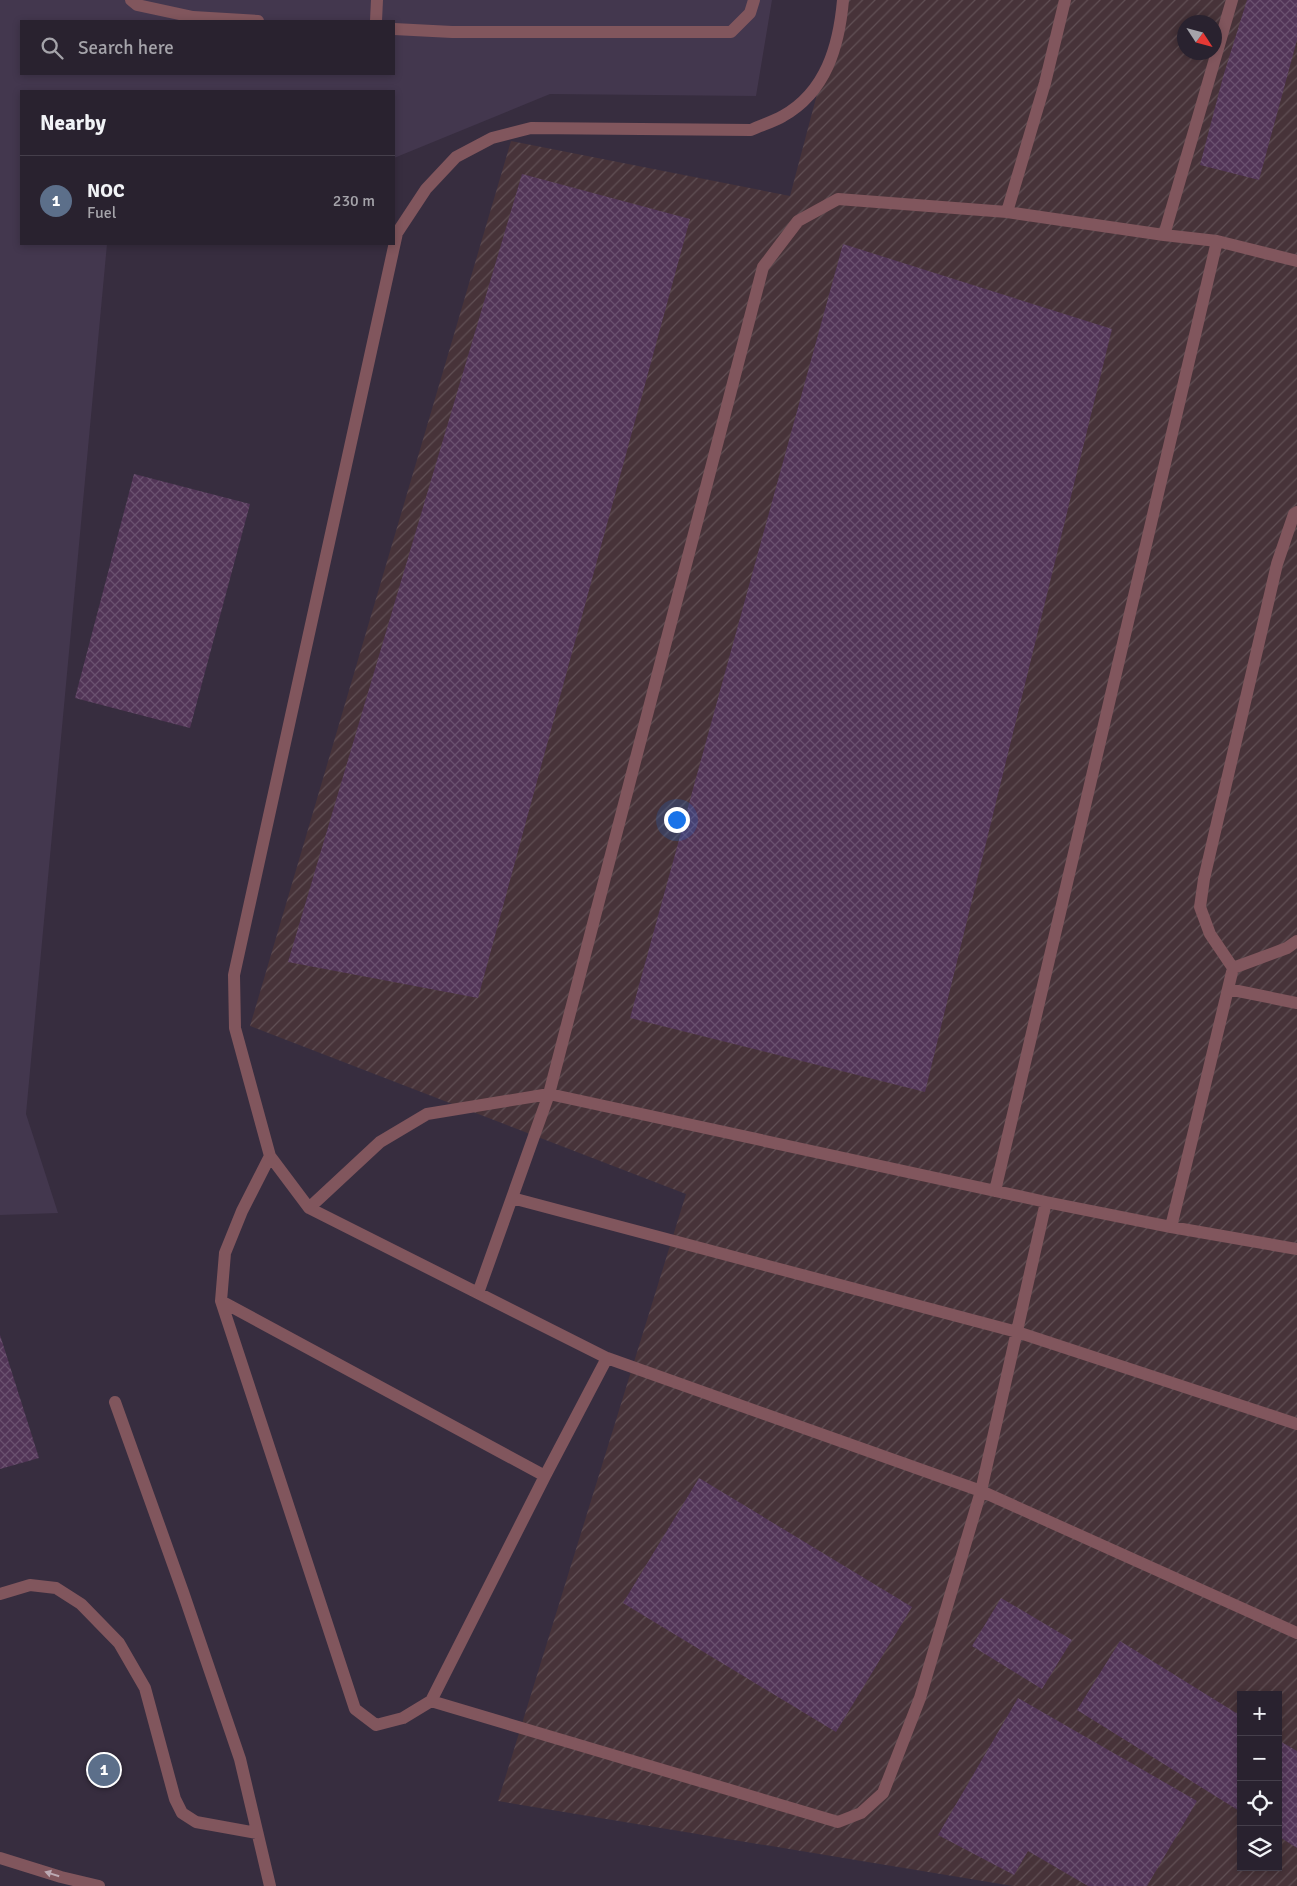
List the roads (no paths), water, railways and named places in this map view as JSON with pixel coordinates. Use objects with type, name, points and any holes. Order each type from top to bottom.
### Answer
[{"type":"street","points":[[131,0],[137,5],[193,18],[236,20]]},
{"type":"street","points":[[376,20],[377,0]]},
{"type":"street","points":[[395,29],[452,32],[731,32],[750,13],[754,0]]},
{"type":"street","points":[[395,242],[397,233],[426,189],[456,157],[492,138],[531,128],[751,130],[783,116],[810,96],[830,64],[841,26],[843,0]]},
{"type":"street","points":[[1008,212],[1045,83],[1065,0]]},
{"type":"street","points":[[1164,235],[1232,0]]},
{"type":"street","points":[[478,1293],[549,1094],[763,267],[798,221],[838,199],[1008,212],[1218,241],[1297,261]]},
{"type":"street","points":[[995,1192],[1218,241]]},
{"type":"street","points":[[394,245],[234,975],[236,1028],[270,1156],[309,1208],[607,1358],[981,1492],[1297,1633]]},
{"type":"street","points":[[1171,1227],[1233,968],[1210,934],[1200,908],[1202,888],[1276,564],[1294,514],[1297,512]]},
{"type":"street","points":[[1233,968],[1287,948],[1297,941]]},
{"type":"street","points":[[1228,989],[1297,1002]]},
{"type":"street","points":[[309,1208],[380,1142],[428,1114],[549,1094],[995,1192],[1171,1227],[1297,1249]]},
{"type":"street","points":[[270,1156],[242,1211],[225,1253],[221,1301],[355,1709],[376,1725],[403,1718],[431,1701],[607,1358]]},
{"type":"street","points":[[512,1198],[1017,1332],[1297,1424]]},
{"type":"street","points":[[431,1701],[838,1822],[862,1813],[883,1793],[920,1698],[981,1492],[1046,1202]]},
{"type":"street","points":[[221,1301],[545,1476]]},
{"type":"street","points":[[115,1402],[240,1758],[270,1886]]},
{"type":"street","points":[[0,1594],[30,1585],[48,1587],[56,1588],[81,1604],[119,1643],[145,1688],[175,1799],[182,1813],[196,1822],[257,1833]]},
{"type":"street","points":[[0,1858],[61,1877],[99,1886]]},
{"type":"place","name":"NOC","points":[[104,1770]]}]
